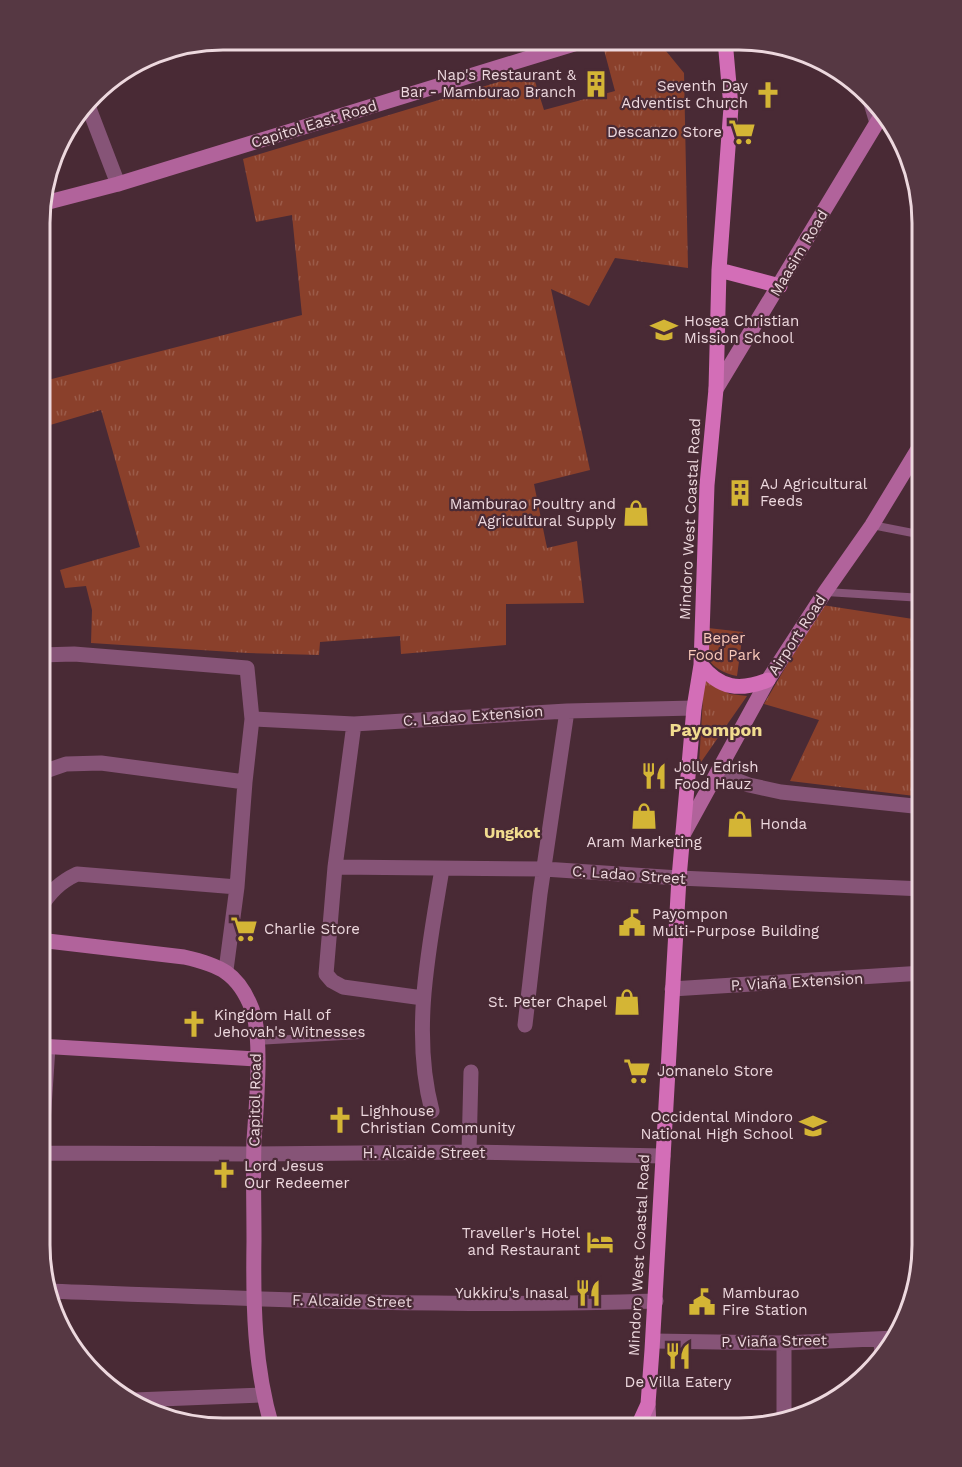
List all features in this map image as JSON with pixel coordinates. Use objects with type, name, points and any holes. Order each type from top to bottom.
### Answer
[{"type":"main road","name":"Mindoro West Coastal Road","points":[[642,1418],[648,1404],[653,1341],[679,878],[700,665],[707,485],[716,389],[719,270],[731,107],[724,49]]},
{"type":"main road","points":[[719,270],[780,286]]},
{"type":"main road","points":[[700,665],[716,680],[737,687],[754,686],[768,680]]},
{"type":"street","name":"Capitol East Road","points":[[51,201],[118,184],[557,49]]},
{"type":"street","points":[[90,111],[118,184]]},
{"type":"street","name":"Maasim Road","points":[[716,389],[879,120]]},
{"type":"street","name":"Airport Road","points":[[683,835],[768,680],[872,525],[912,459]]},
{"type":"street","points":[[49,655],[74,654],[247,668],[252,719],[244,782],[237,887],[226,970],[184,957],[49,941]]},
{"type":"street","name":"C. Ladao Extension","points":[[252,719],[354,724],[567,711],[694,708]]},
{"type":"street","points":[[525,1024],[567,711]]},
{"type":"street","points":[[354,724],[335,867],[326,974],[332,981],[343,987],[423,998]]},
{"type":"street","points":[[49,770],[66,764],[102,763],[244,782]]},
{"type":"street","points":[[717,773],[748,785],[781,792],[912,806]]},
{"type":"street","name":"C. Ladao Street","points":[[335,867],[544,869],[679,878],[912,889]]},
{"type":"street","points":[[432,1111],[424,1063],[423,998],[442,869]]},
{"type":"street","points":[[49,893],[65,879],[77,874],[237,887]]},
{"type":"street","name":"Capitol Road","points":[[226,970],[244,993],[253,1011],[256,1041],[254,1299],[257,1356],[262,1395],[269,1418]]},
{"type":"street","name":"P. Viaña Extension","points":[[672,989],[912,974]]},
{"type":"street","points":[[49,1046],[257,1059]]},
{"type":"street","points":[[469,1152],[471,1072]]},
{"type":"street","name":"H. Alcaide Street","points":[[49,1153],[469,1152],[663,1156]]},
{"type":"street","name":"F. Alcaide Street","points":[[57,1291],[254,1299],[557,1304],[656,1301]]},
{"type":"street","name":"P. Viaña Street","points":[[653,1341],[784,1343],[884,1338]]},
{"type":"street","points":[[784,1343],[784,1411]]},
{"type":"street","points":[[147,1399],[262,1395]]},
{"type":"street","points":[[648,1404],[649,1418]]},
{"type":"lane","points":[[872,525],[912,533]]},
{"type":"lane","points":[[825,592],[912,597]]},
{"type":"lane","points":[[256,1041],[360,1035]]},
{"type":"green space","points":[[664,49],[684,73],[688,268],[615,258],[589,306],[551,289],[590,470],[534,484],[547,548],[577,541],[584,603],[506,604],[506,645],[401,654],[400,636],[320,642],[319,655],[91,643],[92,610],[86,586],[65,588],[60,570],[140,547],[101,410],[49,425],[49,380],[302,315],[292,215],[256,222],[243,159],[532,72],[544,110],[615,91],[604,50]]},
{"type":"green space","points":[[822,605],[912,619],[912,796],[790,781],[819,720],[764,704]]},
{"type":"green space","name":"Beper Food Park","points":[[708,628],[743,632],[737,676],[718,669],[708,658],[706,650]]},
{"type":"green space","points":[[704,680],[730,694],[747,696],[699,765]]},
{"type":"place","name":"Nap's Restaurant & Bar - Mamburao Branch","points":[[596,84]]},
{"type":"place","name":"Seventh Day Adventist Church","points":[[768,95]]},
{"type":"place","name":"Descanzo Store","points":[[742,132]]},
{"type":"place","name":"Hosea Christian Mission School","points":[[664,330]]},
{"type":"place","name":"AJ Agricultural Feeds","points":[[740,493]]},
{"type":"place","name":"Mamburao Poultry and Agricultural Supply","points":[[636,513]]},
{"type":"place","name":"Jolly Edrish Food Hauz","points":[[654,776]]},
{"type":"place","name":"Aram Marketing","points":[[644,816]]},
{"type":"place","name":"Honda","points":[[740,824]]},
{"type":"place","name":"Payompon Multi-Purpose Building","points":[[632,923]]},
{"type":"place","name":"Charlie Store","points":[[244,929]]},
{"type":"place","name":"St. Peter Chapel","points":[[627,1002]]},
{"type":"place","name":"Kingdom Hall of Jehovah's Witnesses","points":[[194,1024]]},
{"type":"place","name":"Jomanelo Store","points":[[637,1071]]},
{"type":"place","name":"Lighhouse Christian Community","points":[[340,1120]]},
{"type":"place","name":"Occidental Mindoro National High School","points":[[813,1126]]},
{"type":"place","name":"Lord Jesus Our Redeemer","points":[[224,1175]]},
{"type":"place","name":"Traveller's Hotel and Restaurant","points":[[600,1242]]},
{"type":"place","name":"Yukkiru's Inasal","points":[[588,1293]]},
{"type":"place","name":"Mamburao Fire Station","points":[[702,1302]]},
{"type":"place","name":"De Villa Eatery","points":[[678,1356]]},
{"type":"district","name":"Payompon","points":[[716,730]]},
{"type":"district","name":"Ungkot","points":[[512,832]]}]
